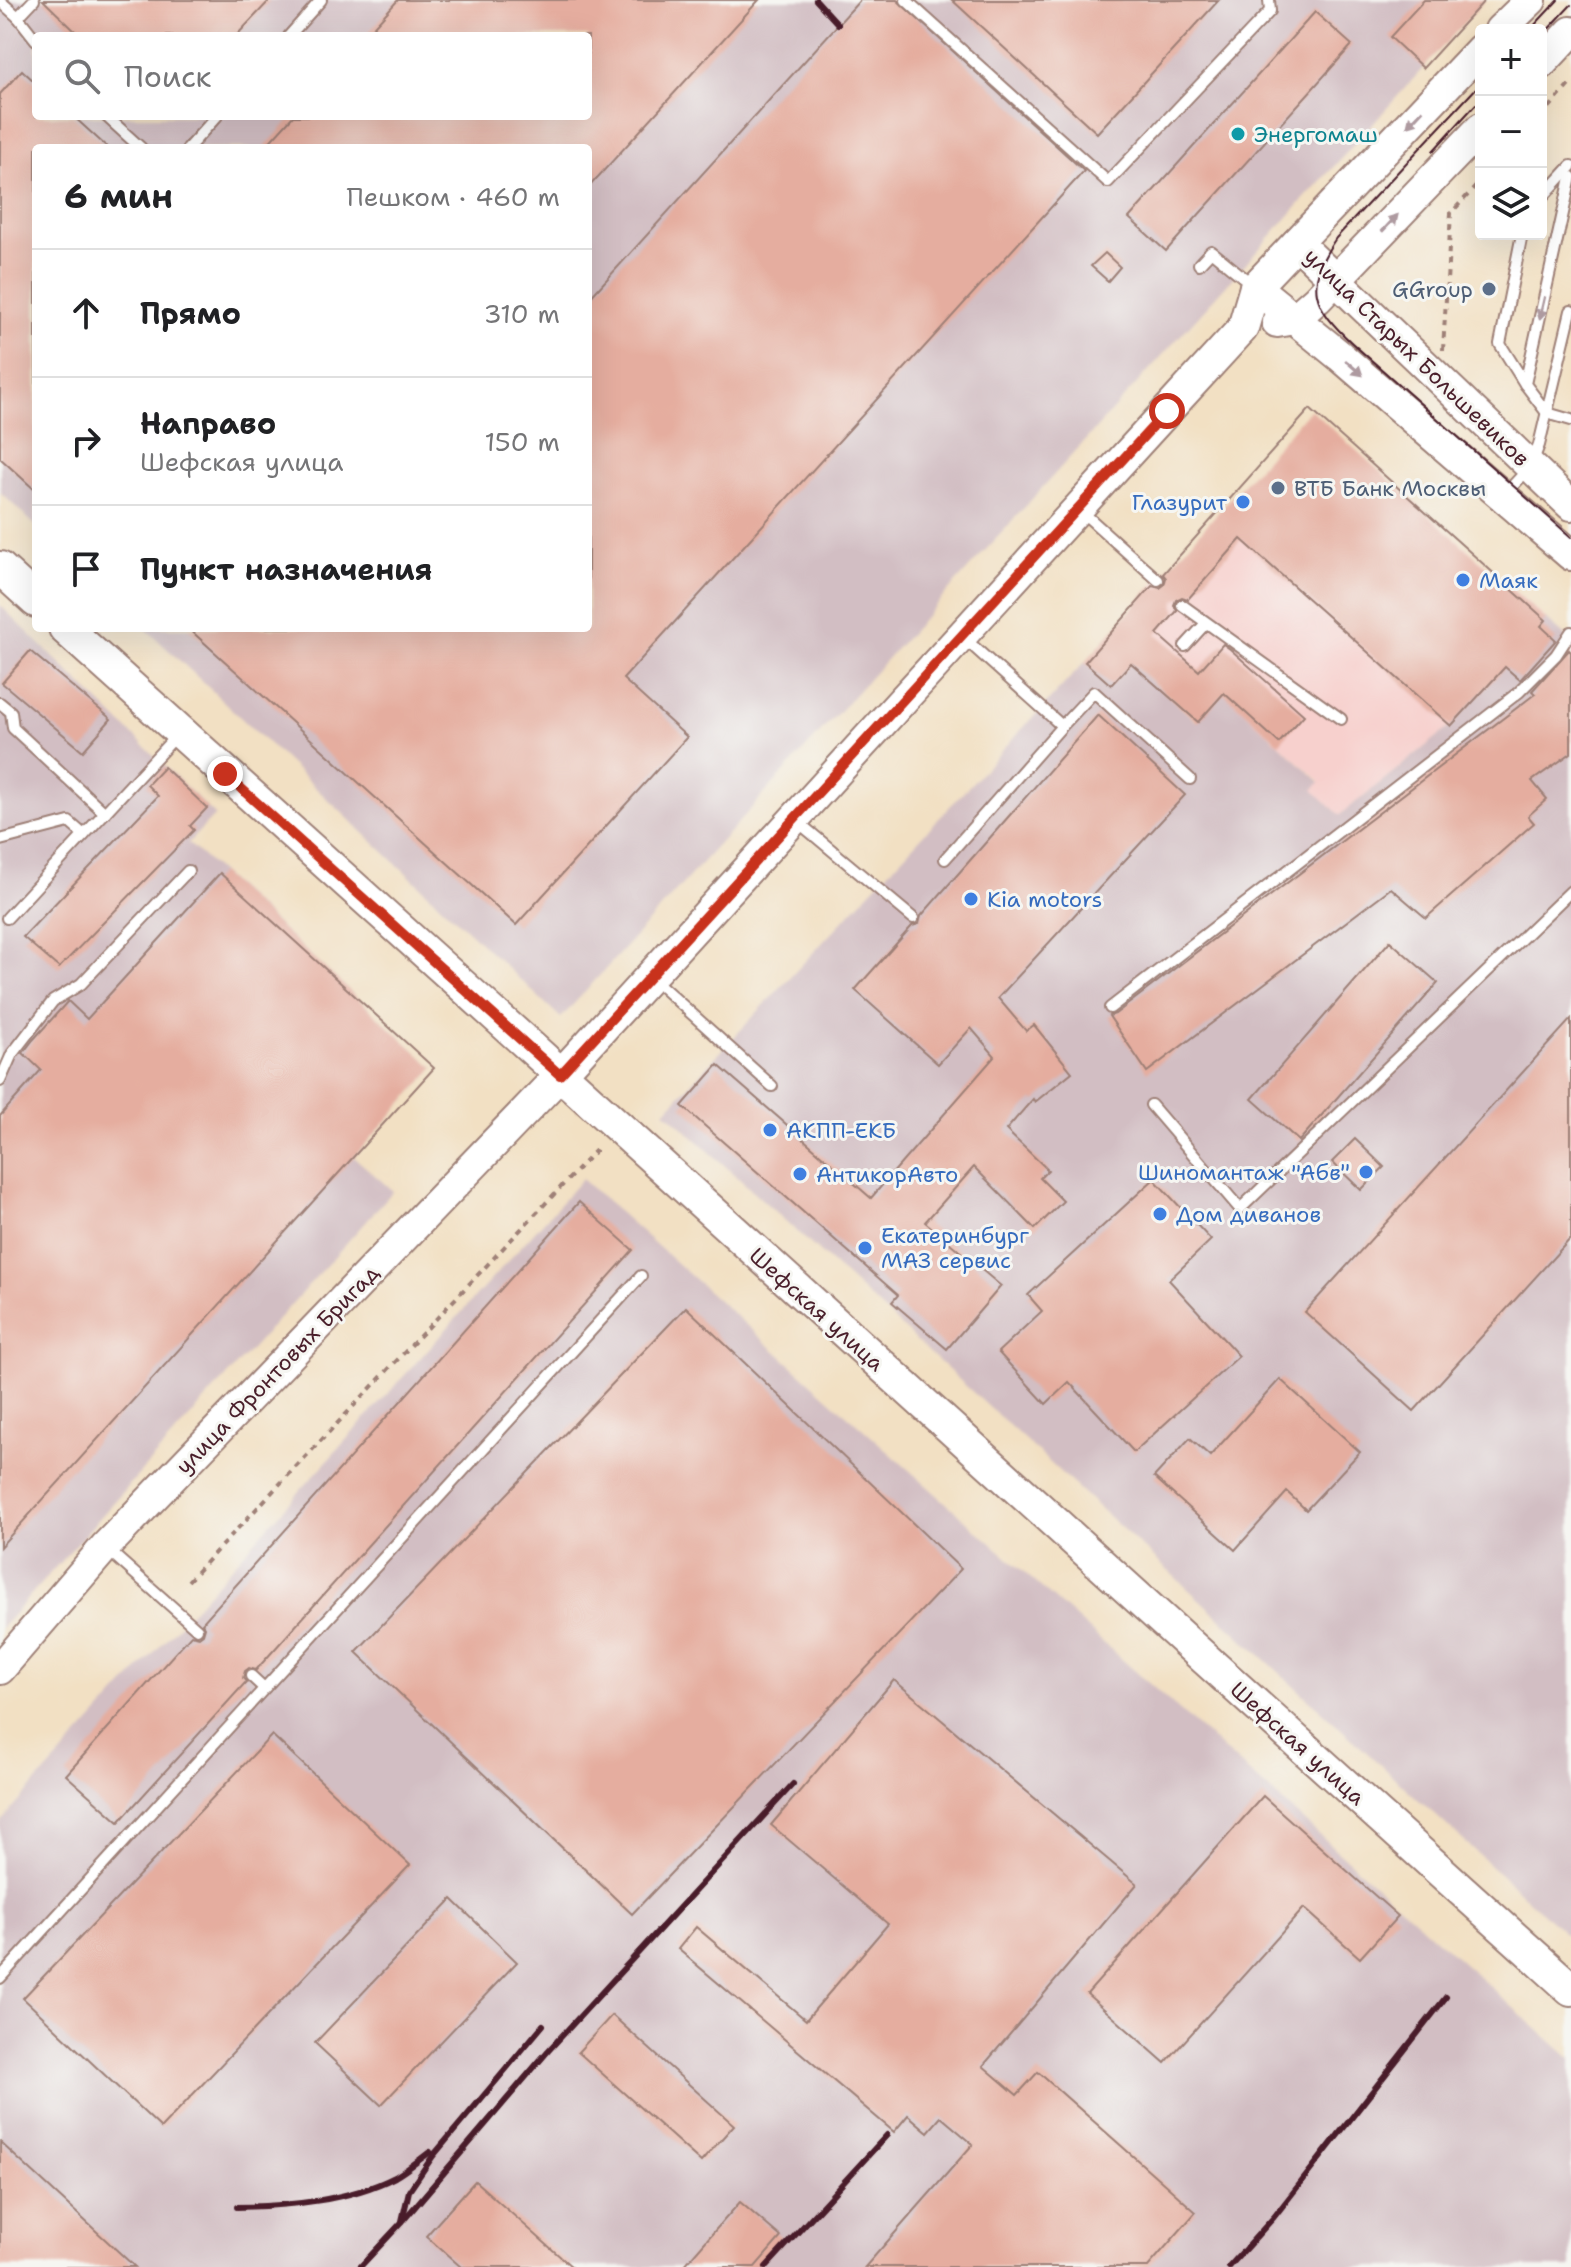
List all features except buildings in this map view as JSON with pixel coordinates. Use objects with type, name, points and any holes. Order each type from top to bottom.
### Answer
[{"type":"main road","points":[[1506,24],[1531,0]]},
{"type":"main road","points":[[1547,58],[1571,32]]},
{"type":"main road","points":[[560,1075],[1243,328],[1255,287],[1475,55]]},
{"type":"main road","points":[[1243,328],[1294,319],[1337,280],[1475,134]]},
{"type":"main road","name":"улица Старых Большевиков","points":[[1297,243],[1571,505]]},
{"type":"main road","name":"улица Старых Большевиков","points":[[1255,287],[1504,495],[1571,555]]},
{"type":"main road","points":[[0,568],[32,597]]},
{"type":"main road","name":"Шефская улица","points":[[69,632],[1571,1989]]},
{"type":"main road","name":"улица Фронтовых Бригад","points":[[0,1669],[105,1547],[560,1075]]},
{"type":"lane","points":[[18,17],[34,0]]},
{"type":"lane","points":[[293,32],[321,0]]},
{"type":"lane","points":[[906,0],[1108,182],[1270,11],[1269,0]]},
{"type":"lane","points":[[0,1],[32,35]]},
{"type":"lane","points":[[110,120],[137,144]]},
{"type":"lane","points":[[192,144],[213,120]]},
{"type":"lane","points":[[1547,192],[1571,166]]},
{"type":"lane","points":[[1525,384],[1571,177]]},
{"type":"lane","points":[[1559,231],[1571,233]]},
{"type":"lane","points":[[1521,240],[1500,344],[1547,413],[1571,420]]},
{"type":"lane","points":[[1199,264],[1211,251],[1255,287]]},
{"type":"lane","points":[[1504,495],[1531,466],[1571,314]]},
{"type":"lane","points":[[1078,508],[1158,580]]},
{"type":"lane","points":[[1182,605],[1341,719]]},
{"type":"lane","points":[[1185,646],[1206,623]]},
{"type":"lane","points":[[1110,1008],[1519,692],[1556,655],[1571,632]]},
{"type":"lane","points":[[961,636],[1062,726]]},
{"type":"lane","points":[[945,859],[1094,692],[1190,779]]},
{"type":"lane","points":[[0,703],[11,712],[13,728],[105,813]]},
{"type":"lane","points":[[7,918],[179,733]]},
{"type":"lane","points":[[794,819],[913,918]]},
{"type":"lane","points":[[0,840],[69,822],[84,835]]},
{"type":"lane","points":[[0,1081],[12,1054],[53,1001],[81,984],[188,871]]},
{"type":"lane","points":[[1151,1105],[1240,1209],[1571,891]]},
{"type":"lane","points":[[650,976],[772,1086]]},
{"type":"lane","points":[[0,1978],[641,1276]]},
{"type":"lane","points":[[105,1547],[197,1629]]},
{"type":"lane","points":[[251,1676],[264,1688]]},
{"type":"path","points":[[1547,110],[1571,83]]},
{"type":"path","points":[[1442,356],[1451,213],[1475,187]]},
{"type":"path","points":[[188,1581],[596,1150]]},
{"type":"shaded area","points":[[0,0],[1485,0],[561,1018],[149,632],[592,632],[592,144],[32,144],[32,522],[0,492]]},
{"type":"shaded area","points":[[1310,409],[1546,619],[1451,726],[1340,815],[1312,790],[1320,781],[1157,634],[1111,685],[1085,662]]},
{"type":"shaded area","points":[[0,605],[215,815],[188,843],[434,1068],[354,1157],[393,1191],[0,1629]]},
{"type":"shaded area","points":[[1546,619],[1571,641],[1571,1939],[665,1111],[1085,662],[1111,685],[1131,663],[1197,722],[1224,693],[1320,782],[1313,790],[1340,815],[1451,726]]},
{"type":"shaded area","points":[[582,1179],[1571,2059],[1571,2267],[0,2267],[0,1823]]},
{"type":"tram line","points":[[1536,24],[1558,0]]},
{"type":"tram line","points":[[1547,31],[1571,5]]},
{"type":"tram line","points":[[1475,89],[1336,238],[1319,269],[1317,294],[1328,318],[1352,343],[1571,537]]},
{"type":"tram line","points":[[1433,151],[1475,105]]},
{"type":"railway","points":[[816,0],[838,24]]},
{"type":"railway","points":[[360,2267],[548,2051],[793,1784]]},
{"type":"railway","points":[[1229,2267],[1274,2217],[1446,1997]]},
{"type":"railway","points":[[402,2221],[409,2191],[433,2156],[543,2025]]},
{"type":"railway","points":[[766,2267],[887,2135]]},
{"type":"railway","points":[[237,2207],[297,2203],[358,2192],[395,2177],[430,2152]]},
{"type":"place","name":"Энергомаш","points":[[1238,134]]},
{"type":"place","name":"GGroup","points":[[1489,289]]},
{"type":"place","name":"ВТБ Банк Москвы","points":[[1278,488]]},
{"type":"place","name":"Глазурит","points":[[1243,502]]},
{"type":"place","name":"Маяк","points":[[1463,580]]},
{"type":"place","name":"Kia motors","points":[[971,899]]},
{"type":"place","name":"АКПП-ЕКБ","points":[[770,1130]]},
{"type":"place","name":"Шиномантаж \"Абв\"","points":[[1366,1172]]},
{"type":"place","name":"АнтикорАвто","points":[[800,1174]]},
{"type":"place","name":"Дом диванов","points":[[1160,1214]]},
{"type":"place","name":"Екатеринбург МАЗ сервис","points":[[865,1248]]},
{"type":"route","points":[[225,774],[560,1075],[1167,411]]}]
